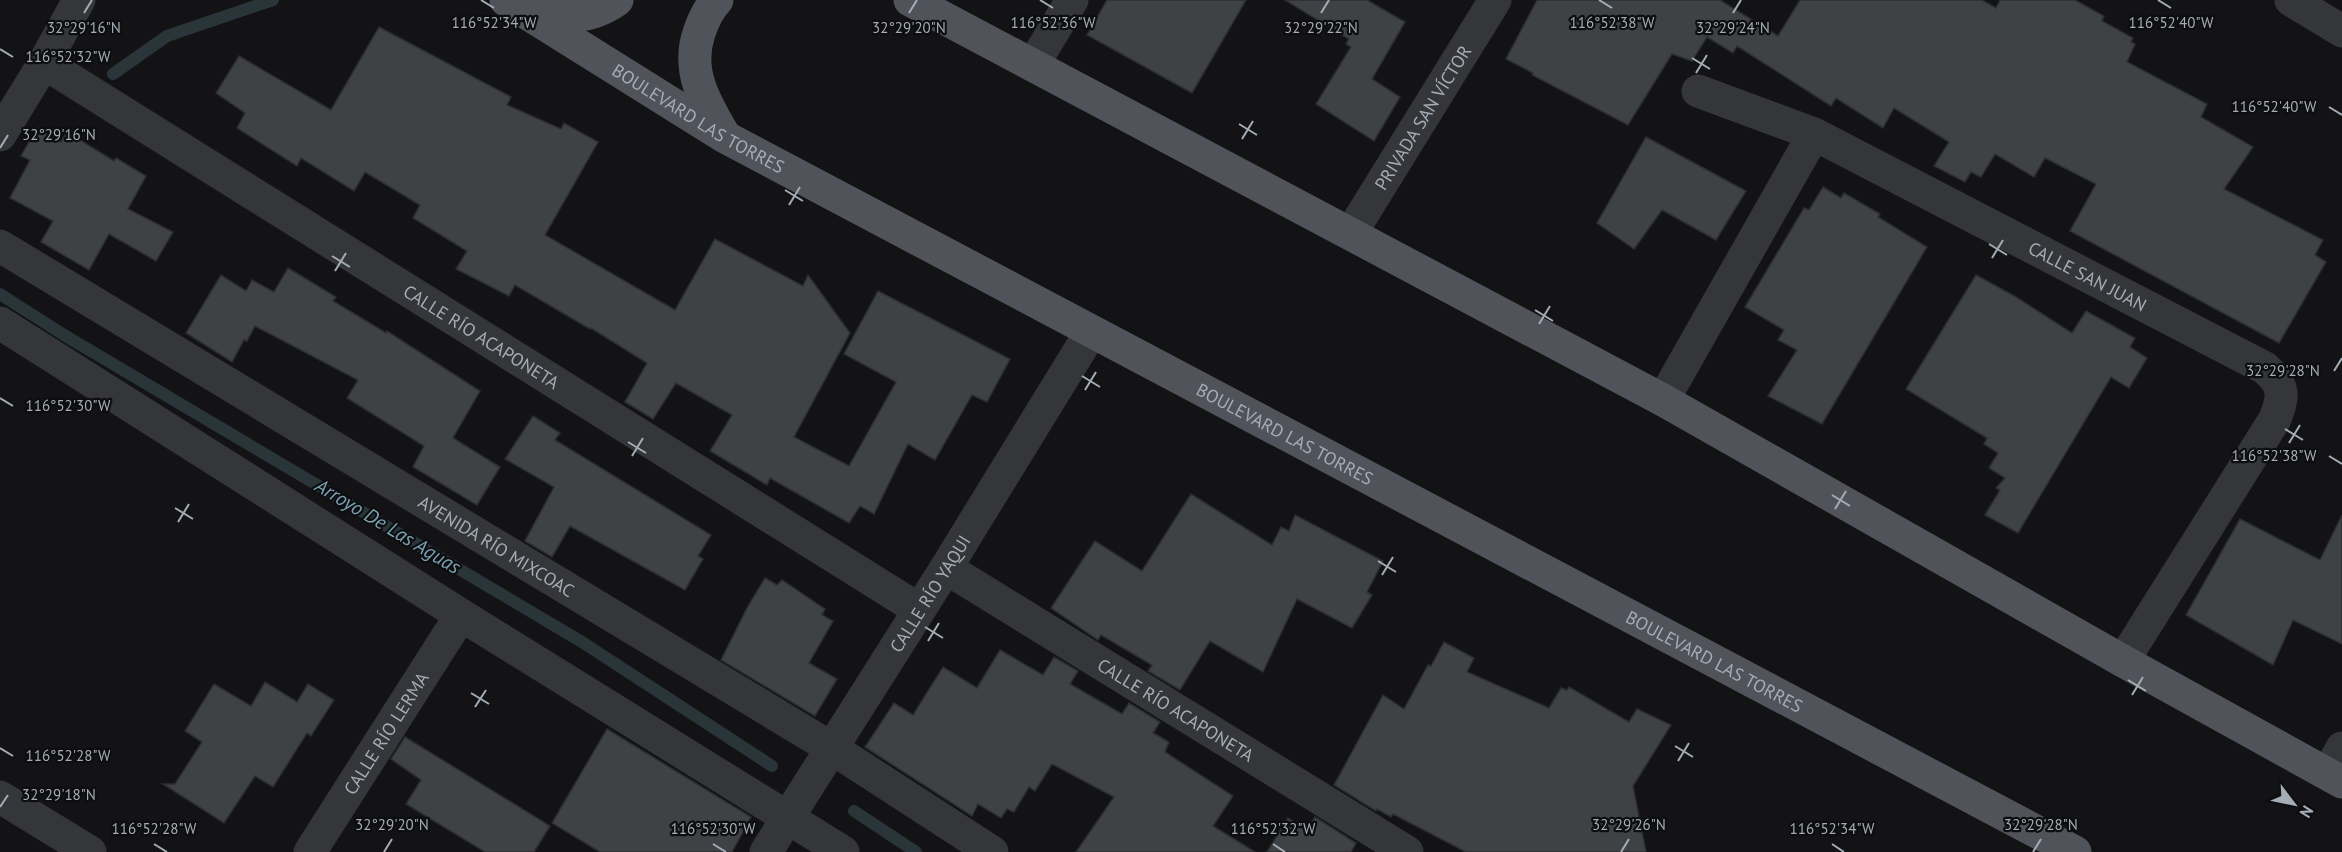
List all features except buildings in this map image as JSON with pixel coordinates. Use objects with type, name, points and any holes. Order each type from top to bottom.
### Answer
[{"type":"main road","points":[[512,3],[565,17],[603,10],[617,0]]},
{"type":"main road","points":[[717,0],[703,20],[695,46],[694,71],[704,100],[725,137]]},
{"type":"main road","points":[[910,0],[1663,400],[2123,661],[2337,768]]},
{"type":"main road","name":"BOULEVARD LAS TORRES","points":[[512,3],[725,137],[2072,851]]},
{"type":"street","points":[[0,135],[79,0]]},
{"type":"street","points":[[1033,65],[1072,0]]},
{"type":"street","name":"PRIVADA SAN VÍCTOR","points":[[1351,233],[1495,0]]},
{"type":"street","points":[[2291,0],[2342,31]]},
{"type":"street","name":"CALLE RÍO ACAPONETA","points":[[44,63],[918,609]]},
{"type":"street","points":[[1663,400],[1814,134],[1698,91]]},
{"type":"street","name":"CALLE SAN JUAN","points":[[1814,134],[2265,368],[2282,388],[2281,403],[2275,419],[2123,661]]},
{"type":"street","name":"AVENIDA RÍO MIXCOAC","points":[[0,246],[833,749],[992,852]]},
{"type":"street","points":[[0,323],[460,615],[843,852]]},
{"type":"street","name":"CALLE RÍO YAQUI","points":[[766,852],[833,749],[1091,332]]},
{"type":"street","name":"CALLE RÍO ACAPONETA","points":[[946,568],[1407,852]]},
{"type":"street","name":"CALLE RÍO LERMA","points":[[310,852],[460,615]]},
{"type":"street","points":[[4,808],[90,852]]},
{"type":"waterway","points":[[113,74],[167,36],[273,0]]},
{"type":"waterway","name":"Arroyo De Las Aguas","points":[[0,294],[64,335],[582,642],[772,766]]},
{"type":"waterway","name":"Arroyo De Las Aguas","points":[[854,811],[916,852]]}]
